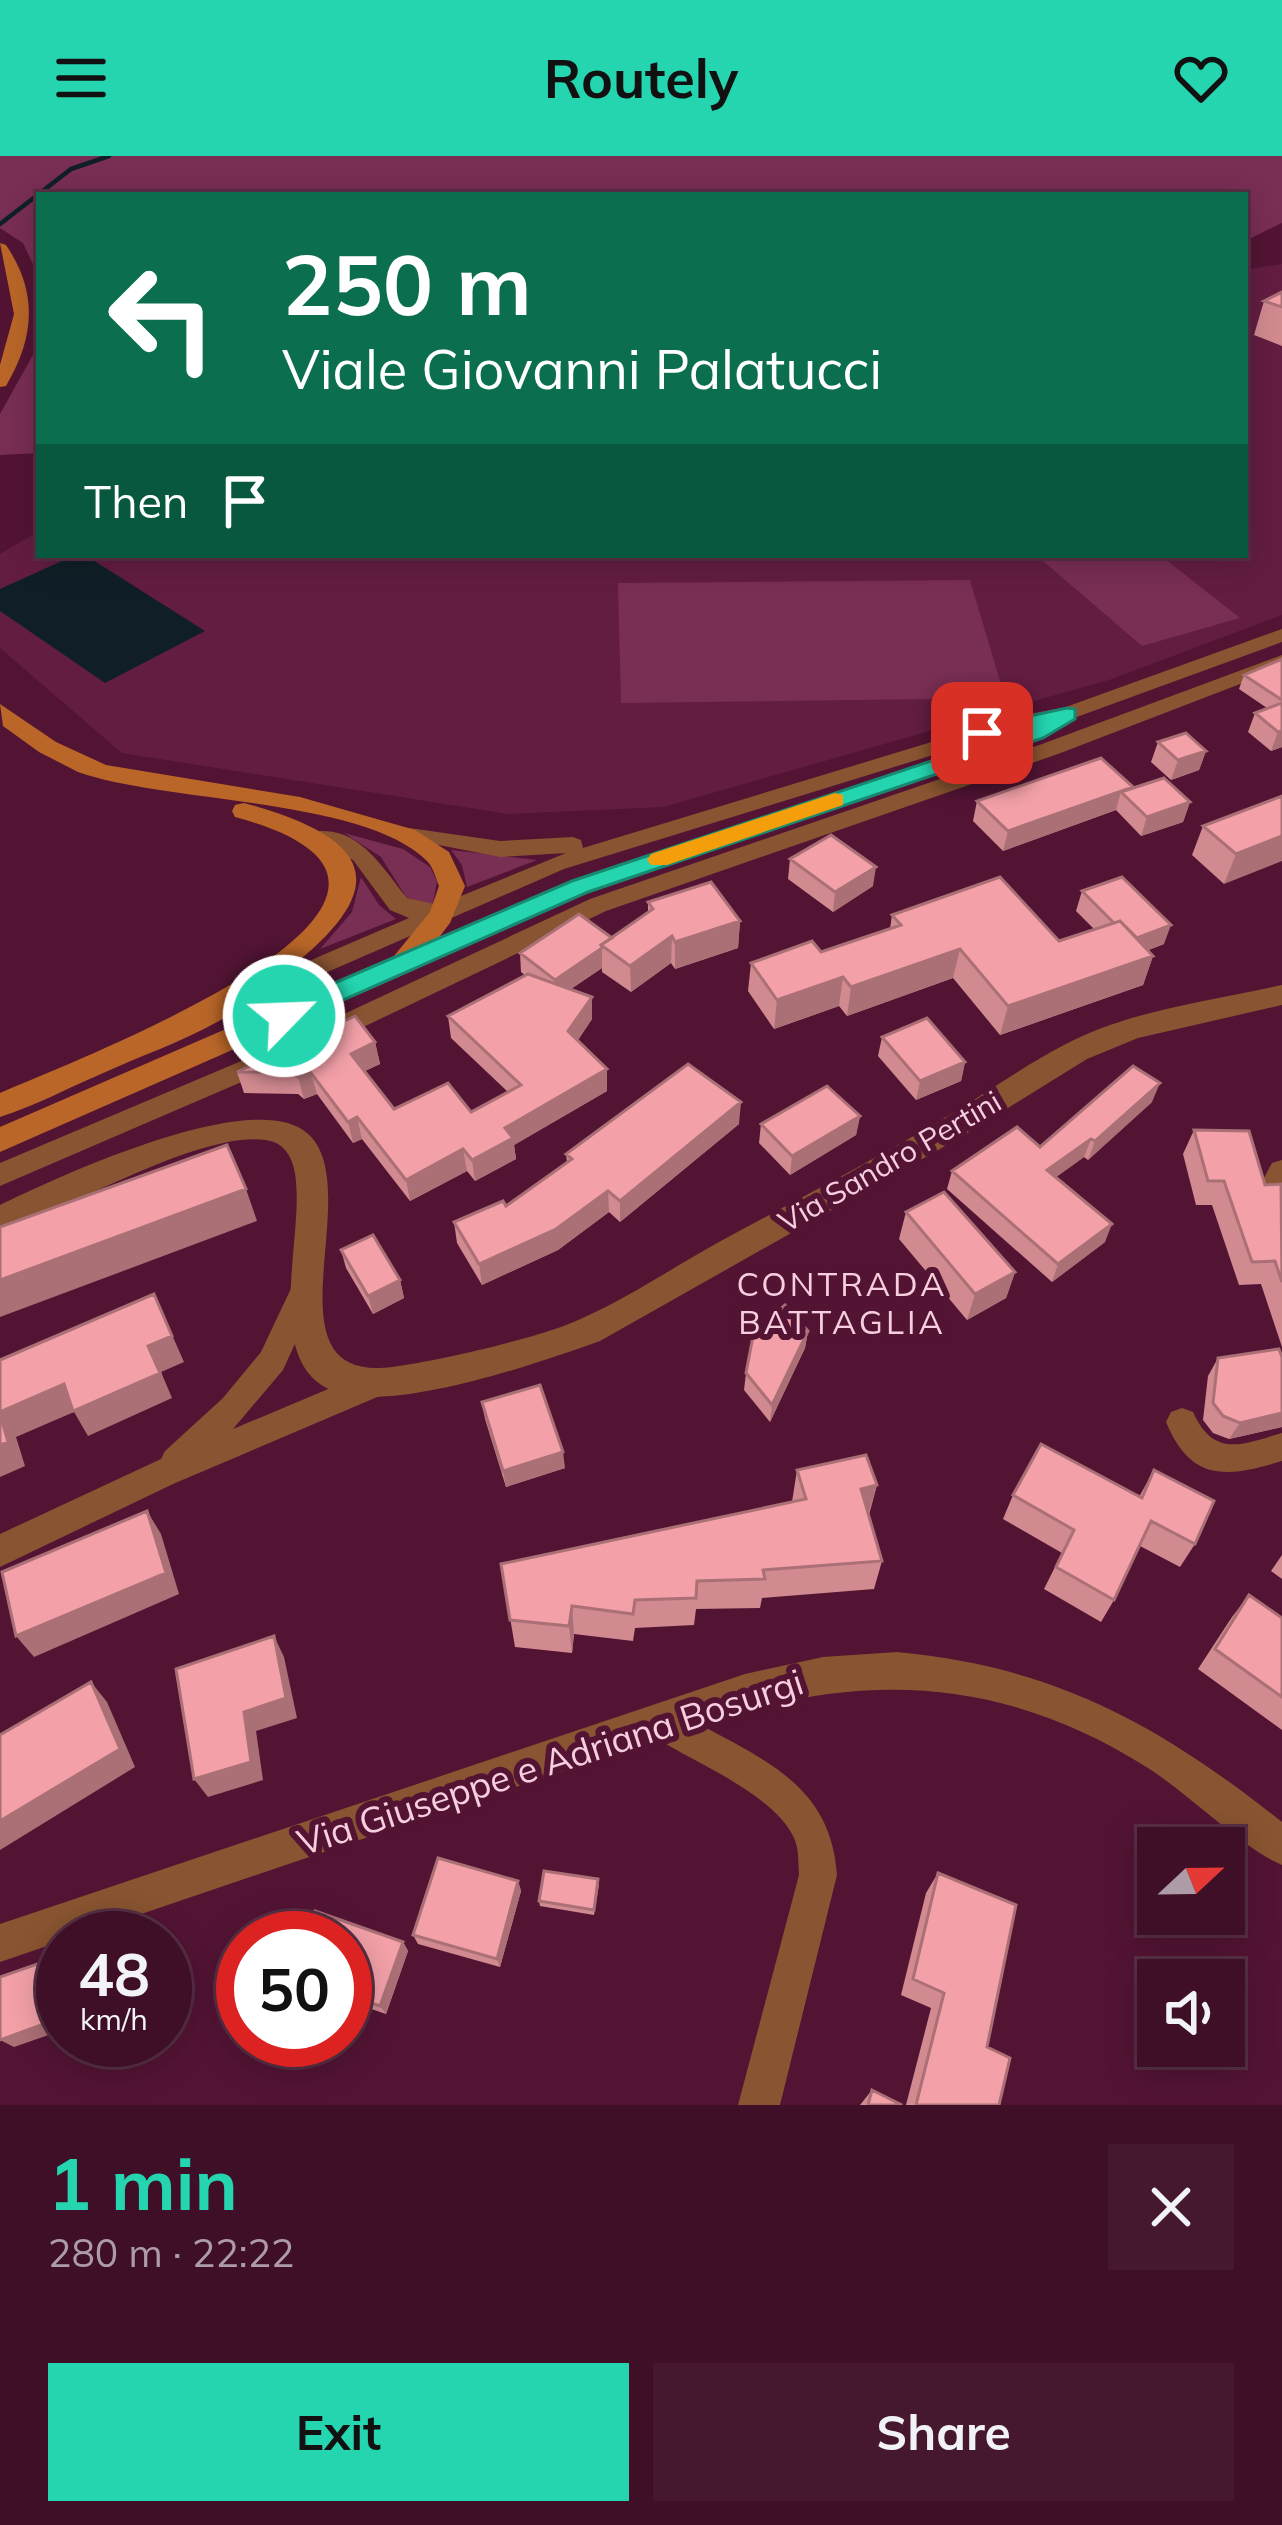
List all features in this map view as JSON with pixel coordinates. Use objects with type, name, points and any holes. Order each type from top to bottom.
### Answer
[{"type":"main road","points":[[0,248],[12,264],[23,298],[23,330],[0,382]]},
{"type":"main road","points":[[0,711],[23,732],[78,763],[320,837],[332,848],[345,881],[332,920],[211,1013],[0,1106]]},
{"type":"main road","points":[[0,1140],[404,963],[452,888],[447,868],[434,852],[396,830],[263,797],[152,783]]},
{"type":"street","points":[[404,963],[580,887],[1035,733],[1067,714],[1282,635]]},
{"type":"street","points":[[0,1175],[315,1038],[598,905],[1050,749],[1282,662]]},
{"type":"street","points":[[211,1013],[556,864],[1024,720],[1067,714]]},
{"type":"street","points":[[396,830],[520,850],[649,832]]},
{"type":"street","points":[[320,837],[356,850],[371,863],[394,903],[418,914],[523,911]]},
{"type":"street","name":"Via Sandro Pertini","points":[[370,1385],[545,1346],[588,1331],[932,1140],[1077,1051],[1132,1029],[1282,995]]},
{"type":"street","points":[[6,1215],[218,1134],[245,1128],[272,1130],[302,1147],[310,1169],[305,1320],[316,1351],[339,1375],[370,1385]]},
{"type":"street","points":[[1282,1172],[1278,1178],[1282,1199]]},
{"type":"street","points":[[162,1474],[233,1408],[272,1361],[305,1289]]},
{"type":"street","points":[[0,1551],[162,1474],[370,1385]]},
{"type":"street","points":[[1181,1422],[1198,1451],[1214,1460],[1236,1461],[1282,1447]]},
{"type":"street","name":"Via Giuseppe e Adriana Bosurgi","points":[[0,1943],[660,1720],[810,1676],[895,1670],[973,1675],[1048,1696],[1159,1751],[1282,1846]]},
{"type":"street","points":[[660,1720],[781,1795],[806,1820],[817,1848],[818,1875],[759,2105]]},
{"type":"shaded area","points":[[0,156],[1282,156],[1282,223],[1248,240],[1248,192],[36,192],[36,271],[23,243],[0,228]]},
{"type":"shaded area","points":[[1282,264],[1282,615],[1112,679],[663,807],[508,814],[122,753],[0,648],[0,554],[36,533],[36,558],[1248,558],[1248,270]]},
{"type":"shaded area","points":[[36,349],[36,453],[0,455],[0,414]]},
{"type":"shaded area","points":[[1039,558],[1164,558],[1240,618],[1142,646]]},
{"type":"shaded area","points":[[970,580],[1005,698],[621,703],[618,583]]},
{"type":"shaded area","points":[[344,833],[403,849],[430,867],[437,881],[433,903],[426,906],[406,897],[381,857]]},
{"type":"shaded area","points":[[451,850],[537,860],[467,887],[462,865]]},
{"type":"shaded area","points":[[361,877],[379,905],[396,919],[320,949],[352,912]]},
{"type":"water","points":[[68,558],[90,558],[205,631],[105,683],[0,611],[0,589]]},
{"type":"building","points":[[1282,292],[1282,307],[1264,301]]},
{"type":"building","points":[[1282,659],[1282,700],[1244,675]]},
{"type":"building","points":[[1282,703],[1282,730],[1278,732],[1255,713]]},
{"type":"building","points":[[1186,733],[1206,751],[1178,760],[1158,742]]},
{"type":"building","points":[[1101,758],[1133,787],[1008,831],[977,801]]},
{"type":"building","points":[[1164,778],[1190,802],[1147,817],[1121,792]]},
{"type":"building","points":[[1282,796],[1282,836],[1236,854],[1203,826]]},
{"type":"building","points":[[831,835],[876,867],[835,892],[790,859]]},
{"type":"building","points":[[1000,877],[1059,941],[1120,921],[1153,956],[1008,1006],[960,949],[851,987],[843,977],[777,1000],[751,963],[812,941],[821,952],[901,925],[892,915]]},
{"type":"building","points":[[1122,877],[1171,925],[1137,938],[1082,891]]},
{"type":"building","points":[[711,882],[740,921],[675,942],[672,936],[630,966],[601,945],[653,909],[648,902]]},
{"type":"building","points":[[579,914],[612,938],[555,980],[520,953]]},
{"type":"building","points":[[528,974],[592,997],[568,1031],[607,1069],[505,1128],[513,1138],[472,1160],[463,1149],[406,1180],[357,1117],[348,1122],[311,1073],[298,1077],[237,1072],[355,1016],[375,1042],[351,1054],[394,1109],[448,1083],[471,1112],[521,1085],[448,1016]]},
{"type":"building","points":[[927,1018],[965,1062],[920,1081],[882,1037]]},
{"type":"building","points":[[688,1064],[741,1102],[620,1201],[608,1191],[556,1229],[479,1264],[454,1222],[503,1201],[506,1206],[572,1159],[566,1154]]},
{"type":"building","points":[[1133,1066],[1160,1083],[1095,1141],[1091,1139],[1047,1170],[1112,1224],[1058,1264],[952,1171],[1017,1127],[1040,1147]]},
{"type":"building","points":[[827,1086],[860,1116],[792,1156],[761,1124]]},
{"type":"building","points":[[1194,1130],[1249,1131],[1265,1185],[1281,1184],[1282,1282],[1275,1261],[1252,1262],[1224,1181],[1208,1181]]},
{"type":"building","points":[[227,1145],[246,1189],[0,1280],[0,1227]]},
{"type":"building","points":[[944,1192],[1015,1272],[975,1294],[906,1212]]},
{"type":"building","points":[[373,1235],[400,1280],[368,1296],[341,1250]]},
{"type":"building","points":[[154,1294],[172,1336],[148,1346],[160,1373],[73,1411],[64,1384],[0,1412],[0,1360]]},
{"type":"building","points":[[785,1305],[808,1331],[772,1405],[746,1373],[754,1331]]},
{"type":"building","points":[[1279,1349],[1282,1413],[1240,1423],[1223,1416],[1213,1403],[1218,1358]]},
{"type":"building","points":[[540,1385],[563,1452],[503,1471],[482,1402]]},
{"type":"building","points":[[0,1414],[8,1442],[0,1445]]},
{"type":"building","points":[[1041,1444],[1142,1498],[1154,1470],[1214,1501],[1195,1544],[1151,1521],[1114,1600],[1056,1567],[1074,1530],[1013,1495]]},
{"type":"building","points":[[866,1455],[877,1485],[861,1489],[882,1561],[763,1570],[765,1579],[697,1581],[696,1598],[635,1600],[633,1614],[572,1606],[569,1626],[510,1620],[501,1564],[806,1499],[797,1470]]},
{"type":"building","points":[[147,1511],[166,1573],[16,1636],[2,1572]]},
{"type":"building","points":[[1249,1595],[1282,1618],[1282,1697],[1215,1649]]},
{"type":"building","points":[[274,1636],[286,1698],[244,1712],[251,1762],[194,1779],[176,1669]]},
{"type":"building","points":[[91,1682],[120,1749],[0,1821],[0,1735]]},
{"type":"building","points":[[438,1858],[518,1881],[497,1959],[413,1935]]},
{"type":"building","points":[[544,1871],[598,1879],[594,1910],[539,1901]]},
{"type":"building","points":[[938,1873],[1016,1905],[987,2047],[1010,2058],[999,2105],[916,2105],[944,1993],[913,1979]]},
{"type":"building","points":[[372,1931],[403,1942],[380,2006],[372,2003]]},
{"type":"building","points":[[36,1964],[36,2027],[0,2040],[0,1977]]},
{"type":"building","points":[[872,2090],[902,2105],[868,2105]]},
{"type":"waterway","points":[[41,192],[71,169],[109,156]]},
{"type":"waterway","points":[[0,224],[36,196]]},
{"type":"slow traffic","points":[[659,860],[835,800]]},
{"type":"district","name":"CONTRADA BATTAGLIA","points":[[842,1303]]},
{"type":"route","points":[[284,1016],[580,887],[1035,733],[1067,714],[982,733]]}]
